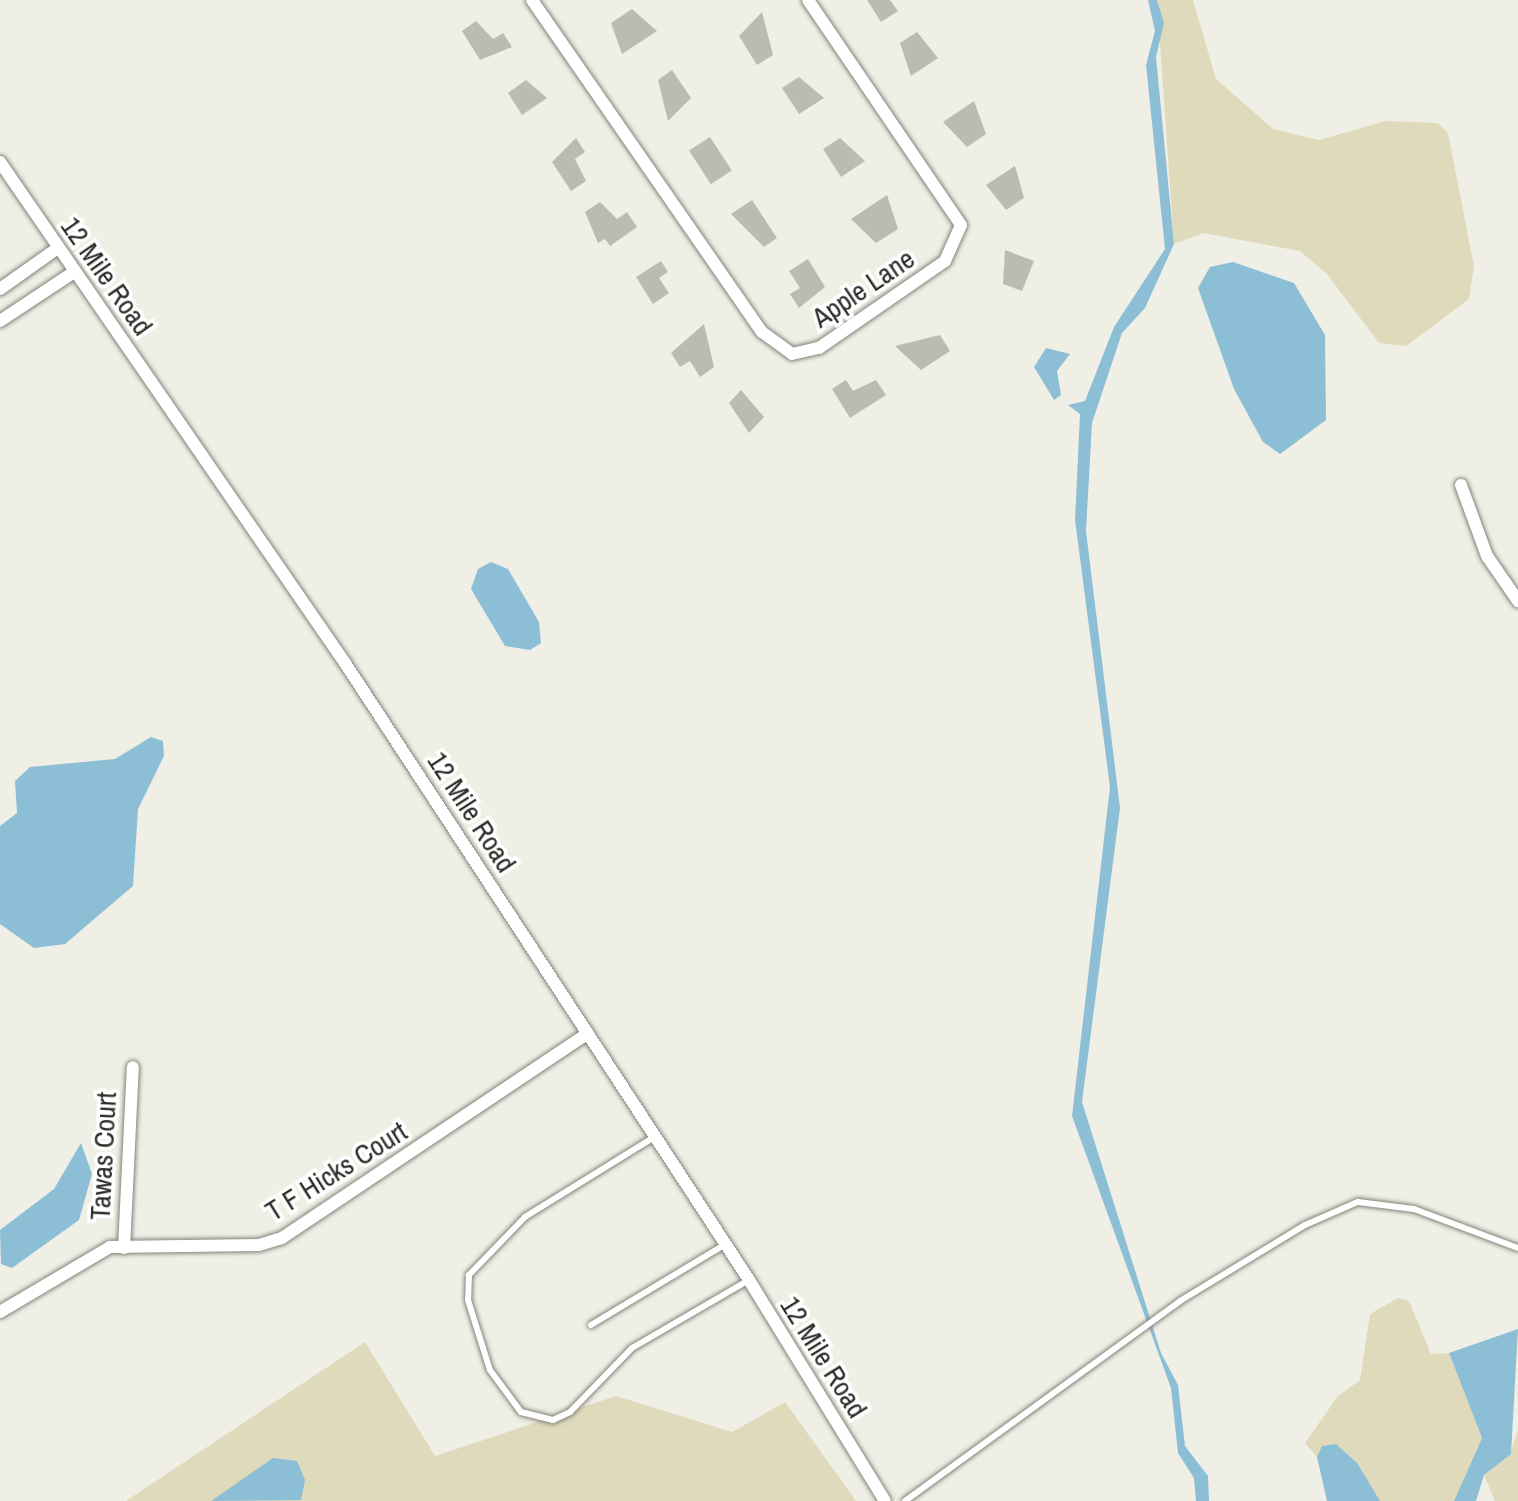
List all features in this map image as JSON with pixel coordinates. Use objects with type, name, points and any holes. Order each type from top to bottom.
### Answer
[{"type":"street","name":"Apple Lane","points":[[532,0],[762,332],[792,354],[819,348],[945,261],[961,225],[808,0]]},
{"type":"street","name":"12 Mile Road","points":[[0,162],[588,1033],[749,1280],[885,1501]]},
{"type":"street","points":[[0,289],[58,248]]},
{"type":"street","points":[[0,321],[74,272]]},
{"type":"street","points":[[1461,485],[1487,556],[1518,601]]},
{"type":"street","name":"T F Hicks Court","points":[[0,1311],[74,1263],[124,1248],[259,1245],[282,1238],[588,1033]]},
{"type":"street","name":"Tawas Court","points":[[124,1248],[133,1067]]},
{"type":"lane","points":[[656,1136],[525,1217],[469,1275],[468,1300],[490,1370],[521,1412],[553,1420],[570,1412],[632,1348],[749,1280]]},
{"type":"lane","points":[[905,1501],[1180,1301],[1305,1225],[1358,1202],[1414,1209],[1518,1248]]},
{"type":"lane","points":[[591,1325],[726,1244]]},
{"type":"shaded area","points":[[1157,0],[1193,0],[1216,79],[1273,129],[1319,140],[1386,121],[1438,123],[1448,133],[1474,266],[1469,299],[1406,346],[1379,343],[1327,274],[1300,251],[1203,233],[1174,244]]},
{"type":"shaded area","points":[[1398,1298],[1409,1301],[1431,1354],[1449,1353],[1482,1438],[1454,1501],[1380,1501],[1322,1446],[1317,1457],[1305,1443],[1338,1396],[1360,1380],[1370,1314]]},
{"type":"shaded area","points":[[365,1342],[435,1456],[616,1396],[732,1432],[785,1402],[856,1501],[126,1501]]},
{"type":"shaded area","points":[[1518,1430],[1518,1501],[1495,1501],[1484,1475],[1510,1454]]},
{"type":"water","points":[[1148,0],[1157,0],[1164,23],[1156,57],[1174,244],[1145,308],[1122,333],[1092,423],[1086,531],[1120,808],[1082,1102],[1161,1353],[1178,1385],[1185,1446],[1208,1476],[1209,1501],[1196,1501],[1194,1478],[1178,1453],[1171,1388],[1072,1116],[1110,787],[1075,520],[1080,414],[1068,405],[1085,401],[1114,327],[1165,249],[1146,65],[1155,31]]},
{"type":"water","points":[[1233,262],[1294,283],[1325,335],[1326,420],[1280,454],[1263,442],[1234,389],[1198,288],[1210,267]]},
{"type":"water","points":[[1046,348],[1070,354],[1057,371],[1061,395],[1054,400],[1034,367]]},
{"type":"water","points":[[491,562],[508,569],[539,622],[541,643],[530,650],[505,646],[471,589],[478,569]]},
{"type":"water","points":[[151,737],[163,741],[164,756],[138,809],[133,886],[65,944],[34,948],[0,924],[0,826],[17,813],[15,781],[30,767],[115,759]]},
{"type":"water","points":[[81,1143],[92,1174],[79,1220],[12,1268],[1,1264],[0,1230],[54,1189]]},
{"type":"water","points":[[1518,1329],[1511,1454],[1484,1475],[1476,1501],[1454,1501],[1482,1438],[1449,1353]]},
{"type":"water","points":[[1336,1444],[1357,1463],[1380,1501],[1327,1501],[1317,1457],[1322,1446]]},
{"type":"water","points":[[273,1458],[297,1461],[305,1480],[301,1500],[211,1501]]},
{"type":"building","points":[[867,0],[890,0],[898,11],[881,22]]},
{"type":"building","points":[[632,9],[657,31],[622,54],[611,23]]},
{"type":"building","points":[[762,12],[773,55],[757,65],[739,36]]},
{"type":"building","points":[[476,21],[493,39],[503,33],[512,47],[480,60],[462,31]]},
{"type":"building","points":[[917,32],[938,58],[911,76],[900,43]]},
{"type":"building","points":[[672,70],[691,98],[668,121],[658,80]]},
{"type":"building","points":[[799,77],[824,98],[799,114],[782,88]]},
{"type":"building","points":[[526,80],[547,98],[522,115],[508,93]]},
{"type":"building","points":[[974,101],[986,134],[967,147],[943,122]]},
{"type":"building","points":[[710,137],[732,171],[711,184],[689,151]]},
{"type":"building","points":[[576,138],[585,152],[575,159],[586,181],[571,191],[552,162]]},
{"type":"building","points":[[840,138],[865,161],[841,177],[823,149]]},
{"type":"building","points":[[1015,166],[1024,198],[1006,210],[986,185]]},
{"type":"building","points":[[887,195],[898,229],[876,243],[851,219]]},
{"type":"building","points":[[752,200],[777,238],[764,247],[731,214]]},
{"type":"building","points":[[600,202],[617,219],[627,212],[637,227],[610,246],[605,239],[598,243],[585,212]]},
{"type":"building","points":[[1005,250],[1034,261],[1022,291],[1003,284]]},
{"type":"building","points":[[808,259],[825,287],[799,308],[790,294],[800,288],[789,271]]},
{"type":"building","points":[[661,261],[668,272],[659,278],[669,293],[653,304],[636,277]]},
{"type":"building","points":[[704,324],[714,367],[700,377],[690,361],[680,367],[671,353]]},
{"type":"building","points":[[940,335],[950,351],[921,370],[895,346]]},
{"type":"building","points":[[846,380],[853,391],[876,380],[886,395],[850,418],[832,389]]},
{"type":"building","points":[[741,390],[764,417],[749,433],[729,403]]}]
